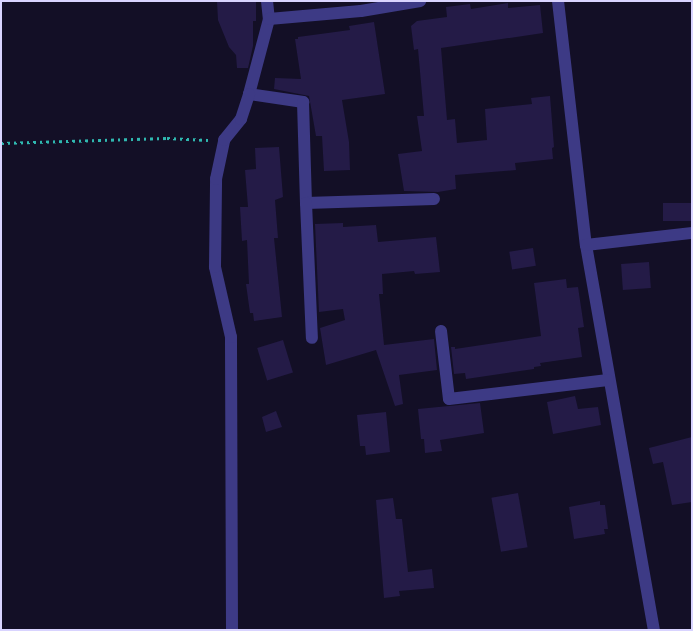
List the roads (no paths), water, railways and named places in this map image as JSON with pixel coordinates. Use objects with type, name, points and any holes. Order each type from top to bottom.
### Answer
[{"type":"street","points":[[232,630],[232,338],[215,266],[216,179],[224,140],[240,119],[250,94],[270,19],[267,1]]},
{"type":"street","points":[[270,19],[361,11],[420,1]]},
{"type":"street","points":[[558,1],[586,245],[608,380],[654,630]]},
{"type":"street","points":[[250,94],[303,102],[312,338]]},
{"type":"street","points":[[306,203],[434,199]]},
{"type":"street","points":[[586,245],[692,233]]},
{"type":"street","points":[[441,331],[449,399],[608,380]]}]
